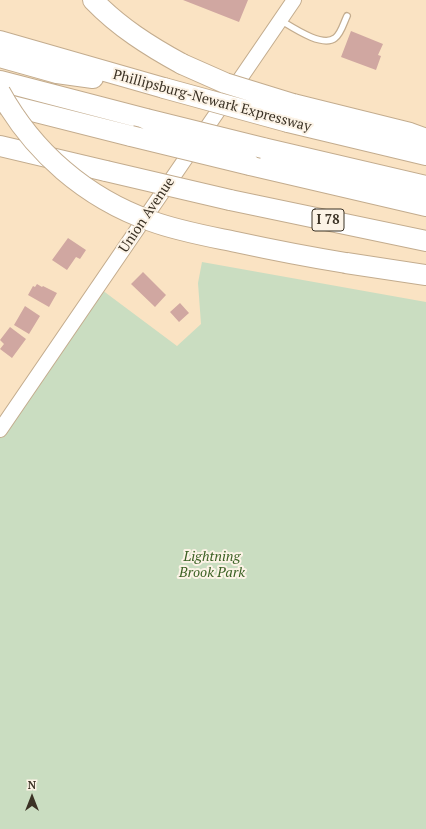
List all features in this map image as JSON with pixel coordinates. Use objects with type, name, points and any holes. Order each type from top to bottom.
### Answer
[{"type":"highway","points":[[93,0],[104,12],[134,36],[182,64],[290,113],[410,133],[426,139]]},
{"type":"highway","name":"Phillipsburg-Newark Expressway","points":[[0,40],[164,88],[290,113],[426,155]]},
{"type":"highway","points":[[0,58],[57,73],[164,88]]},
{"type":"highway","points":[[0,81],[263,148],[426,186]]},
{"type":"highway","points":[[0,92],[22,126],[50,159],[84,187],[110,203],[143,218],[178,230],[279,251],[426,275]]},
{"type":"highway","points":[[0,103],[250,165],[426,206]]},
{"type":"highway","points":[[0,142],[27,153]]},
{"type":"highway","name":"I 78","points":[[0,146],[230,200],[426,240]]},
{"type":"street","name":"Union Avenue","points":[[0,430],[294,0]]},
{"type":"lane","points":[[280,20],[301,33],[315,39],[329,42],[336,38],[347,16]]},
{"type":"green space","name":"Lightning Brook Park","points":[[202,262],[426,302],[426,829],[0,829],[0,431],[98,287],[177,346],[201,324],[198,283]]},
{"type":"building","points":[[183,0],[248,0],[239,22]]},
{"type":"building","points":[[351,31],[383,44],[378,55],[381,56],[376,70],[341,57]]},
{"type":"building","points":[[68,238],[86,250],[80,259],[76,257],[67,270],[52,260]]},
{"type":"building","points":[[143,272],[166,295],[155,307],[131,284]]},
{"type":"building","points":[[37,284],[57,293],[49,307],[28,295],[33,286],[35,287]]},
{"type":"building","points":[[180,303],[189,313],[179,322],[170,312]]},
{"type":"building","points":[[25,306],[40,316],[29,334],[14,325]]},
{"type":"building","points":[[10,327],[26,339],[12,358],[0,349],[4,344],[0,340]]}]
